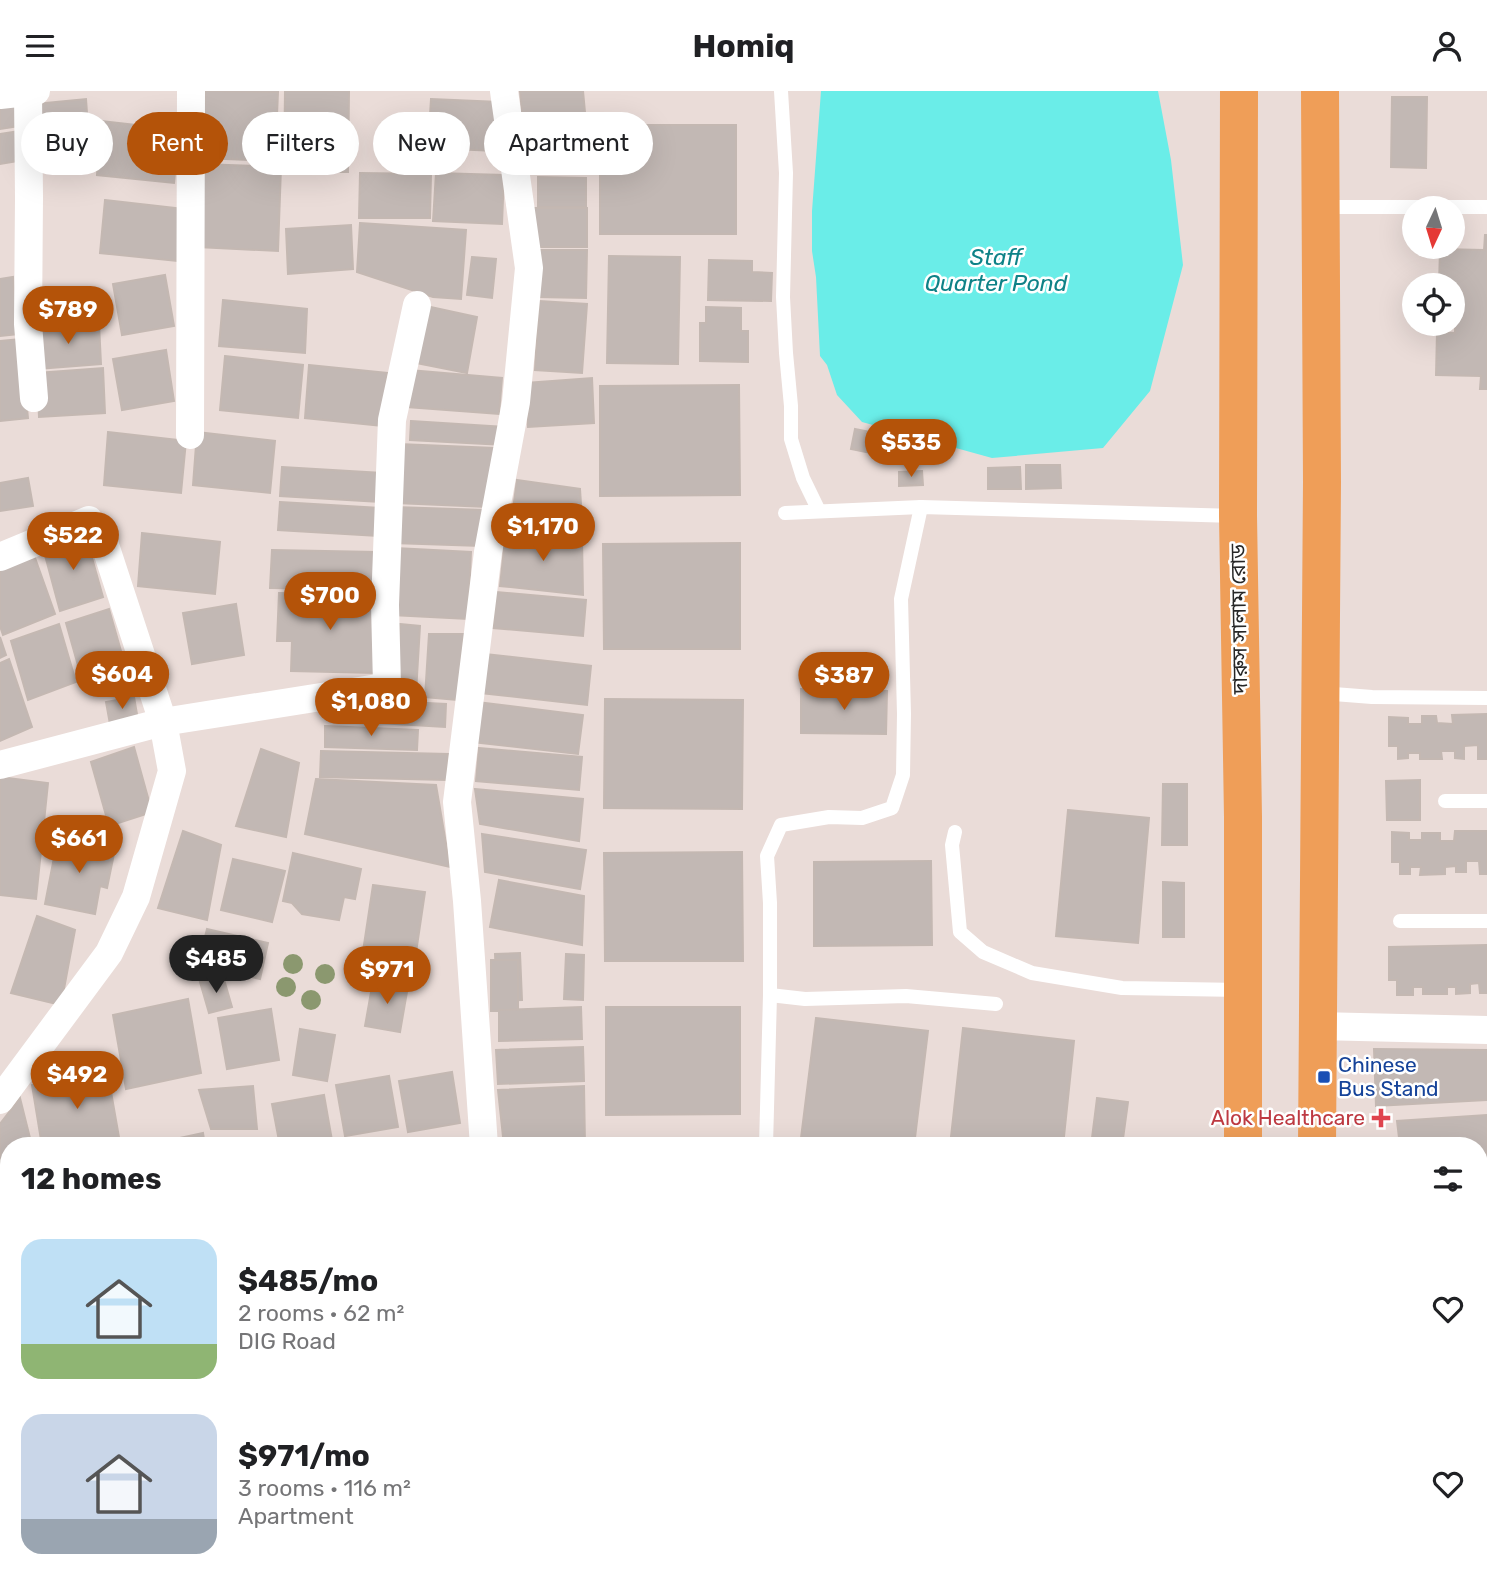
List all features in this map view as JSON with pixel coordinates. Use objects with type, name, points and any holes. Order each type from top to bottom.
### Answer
[{"type":"main road","name":"দারুস সালাম রোড","points":[[1239,91],[1238,516],[1243,817],[1243,1137]]},
{"type":"main road","points":[[1317,1137],[1322,482],[1320,91]]},
{"type":"street","points":[[0,95],[36,91]]},
{"type":"street","points":[[190,435],[191,91]]},
{"type":"street","points":[[483,1137],[467,901],[457,802],[488,552],[516,402],[529,268],[504,91]]},
{"type":"street","points":[[28,92],[28,324],[34,398]]},
{"type":"street","points":[[0,765],[163,722],[370,690],[387,685],[385,605],[392,420],[417,305]]},
{"type":"street","points":[[0,557],[89,520],[106,548],[163,722],[172,771],[136,897],[109,953],[0,1100]]},
{"type":"street","points":[[1317,1025],[1487,1030]]},
{"type":"lane","points":[[781,91],[786,173],[783,297],[791,439],[803,478],[819,511]]},
{"type":"lane","points":[[1321,207],[1487,207]]},
{"type":"lane","points":[[766,1137],[771,903],[767,856],[782,825],[829,817],[862,818],[892,808],[903,775],[901,599],[921,507]]},
{"type":"lane","points":[[785,513],[921,507],[1238,516]]},
{"type":"lane","points":[[1320,693],[1372,697],[1487,698]]},
{"type":"lane","points":[[1445,801],[1487,801]]},
{"type":"lane","points":[[955,832],[952,845],[960,932],[983,953],[1032,972],[1122,988],[1243,990]]},
{"type":"lane","points":[[1400,921],[1487,921]]},
{"type":"lane","points":[[770,995],[805,999],[906,996],[996,1004]]},
{"type":"water","name":"Staff Quarter Pond","points":[[821,91],[1158,91],[1171,160],[1183,265],[1150,391],[1103,448],[992,458],[862,422],[837,395],[827,365],[820,356],[812,251],[812,211]]},
{"type":"building","points":[[205,91],[278,92],[277,112],[242,112],[242,160],[228,159],[228,112],[204,112]]},
{"type":"building","points":[[285,91],[349,91],[349,112],[285,112]]},
{"type":"building","points":[[520,91],[583,91],[585,112],[522,112]]},
{"type":"building","points":[[1392,97],[1427,97],[1426,168],[1391,167]]},
{"type":"building","points":[[86,99],[87,112],[37,112],[36,104]]},
{"type":"building","points":[[431,99],[499,102],[499,112],[484,112],[484,150],[470,150],[470,112],[430,112]]},
{"type":"building","points":[[17,102],[20,126],[0,129],[0,105]]},
{"type":"building","points":[[113,122],[127,124],[127,175],[175,175],[174,183],[97,175],[113,175]]},
{"type":"building","points":[[653,125],[736,125],[736,234],[600,234],[600,175],[653,175]]},
{"type":"building","points":[[20,131],[21,160],[0,164],[0,134]]},
{"type":"building","points":[[228,165],[242,166],[242,175],[281,175],[278,251],[198,247],[201,175],[228,175]]},
{"type":"building","points":[[360,173],[431,175],[430,218],[359,218]]},
{"type":"building","points":[[436,175],[504,175],[502,224],[433,221]]},
{"type":"building","points":[[538,177],[586,178],[586,207],[538,207]]},
{"type":"building","points":[[105,200],[183,209],[177,261],[100,253]]},
{"type":"building","points":[[534,208],[587,208],[587,247],[533,247]]},
{"type":"building","points":[[360,223],[466,230],[461,299],[433,297],[357,272]]},
{"type":"building","points":[[351,225],[353,269],[288,274],[286,229]]},
{"type":"building","points":[[1487,235],[1487,389],[1480,389],[1481,376],[1436,375],[1437,336],[1465,336],[1465,273],[1439,273],[1440,259],[1465,259],[1465,250],[1484,250]]},
{"type":"building","points":[[539,250],[587,250],[586,298],[537,297]]},
{"type":"building","points":[[609,256],[680,257],[678,364],[607,363]]},
{"type":"building","points":[[472,257],[496,259],[492,298],[467,295]]},
{"type":"building","points":[[709,260],[752,261],[752,272],[772,273],[771,301],[708,300]]},
{"type":"building","points":[[165,275],[174,326],[122,335],[113,284]]},
{"type":"building","points":[[13,277],[18,334],[0,336],[0,279]]},
{"type":"building","points":[[223,300],[307,309],[305,353],[219,346]]},
{"type":"building","points":[[539,301],[587,304],[582,373],[535,370]]},
{"type":"building","points":[[426,306],[477,317],[467,373],[416,363]]},
{"type":"building","points":[[706,307],[741,308],[741,331],[748,331],[748,362],[700,361],[700,323],[706,323]]},
{"type":"building","points":[[99,324],[101,364],[38,369],[36,328]]},
{"type":"building","points":[[20,339],[28,418],[0,421],[0,341]]},
{"type":"building","points":[[166,350],[174,401],[122,410],[113,359]]},
{"type":"building","points":[[225,356],[303,365],[298,418],[220,410]]},
{"type":"building","points":[[309,365],[387,373],[382,426],[305,418]]},
{"type":"building","points":[[103,368],[105,413],[39,417],[37,373]]},
{"type":"building","points":[[409,370],[502,378],[499,414],[407,407]]},
{"type":"building","points":[[592,378],[594,423],[528,427],[526,383]]},
{"type":"building","points":[[739,385],[740,495],[600,496],[600,386]]},
{"type":"building","points":[[411,421],[505,427],[504,445],[410,440]]},
{"type":"building","points":[[855,429],[885,435],[881,455],[851,449]]},
{"type":"building","points":[[108,432],[186,441],[181,493],[104,485]]},
{"type":"building","points":[[197,432],[275,441],[270,493],[193,485]]},
{"type":"building","points":[[398,444],[495,448],[487,507],[396,503]]},
{"type":"building","points":[[1026,465],[1060,465],[1061,488],[1026,489]]},
{"type":"building","points":[[282,467],[382,473],[380,502],[280,496]]},
{"type":"building","points":[[1020,467],[1021,489],[988,489],[988,468]]},
{"type":"building","points":[[922,471],[923,485],[899,486],[899,472]]},
{"type":"building","points":[[28,478],[33,506],[0,511],[0,483]]},
{"type":"building","points":[[517,480],[580,489],[583,535],[511,524]]},
{"type":"building","points":[[280,502],[380,508],[378,536],[278,530]]},
{"type":"building","points":[[394,507],[485,510],[481,546],[393,543]]},
{"type":"building","points":[[506,530],[582,538],[583,595],[500,586]]},
{"type":"building","points":[[85,533],[103,597],[60,611],[43,548]]},
{"type":"building","points":[[142,533],[220,542],[215,594],[138,586]]},
{"type":"building","points":[[740,543],[740,649],[604,649],[603,544]]},
{"type":"building","points":[[395,548],[471,552],[468,619],[392,615]]},
{"type":"building","points":[[272,550],[377,552],[376,590],[270,588]]},
{"type":"building","points":[[34,555],[55,614],[3,635],[0,626],[0,569]]},
{"type":"building","points":[[496,592],[586,600],[583,636],[493,628]]},
{"type":"building","points":[[279,593],[379,595],[377,673],[291,671],[292,641],[277,641]]},
{"type":"building","points":[[236,604],[244,655],[192,664],[183,613]]},
{"type":"building","points":[[109,609],[127,672],[84,687],[66,623]]},
{"type":"building","points":[[59,624],[76,682],[28,700],[11,641]]},
{"type":"building","points":[[400,624],[420,626],[416,693],[396,692]]},
{"type":"building","points":[[429,634],[464,634],[457,700],[425,697]]},
{"type":"building","points":[[0,637],[6,655],[0,658]]},
{"type":"building","points":[[485,654],[591,666],[587,705],[481,693]]},
{"type":"building","points":[[9,659],[32,727],[0,741],[0,663]]},
{"type":"building","points":[[801,689],[887,691],[886,734],[801,733]]},
{"type":"building","points":[[134,697],[138,720],[110,724],[106,702]]},
{"type":"building","points":[[328,698],[446,704],[445,727],[327,720]]},
{"type":"building","points":[[605,699],[743,700],[742,809],[604,808]]},
{"type":"building","points":[[477,702],[583,715],[578,754],[473,742]]},
{"type":"building","points":[[1487,714],[1487,759],[1478,759],[1478,745],[1464,746],[1464,759],[1455,758],[1455,751],[1441,751],[1442,759],[1420,759],[1420,753],[1408,753],[1408,758],[1398,759],[1398,746],[1389,746],[1389,717],[1408,718],[1408,724],[1422,724],[1422,716],[1436,716],[1437,723],[1453,724],[1452,715]]},
{"type":"building","points":[[325,726],[418,730],[417,750],[325,747]]},
{"type":"building","points":[[134,747],[152,812],[109,826],[91,762]]},
{"type":"building","points":[[479,748],[582,757],[579,790],[476,781]]},
{"type":"building","points":[[261,749],[299,763],[286,837],[236,826]]},
{"type":"building","points":[[321,751],[448,754],[447,780],[320,777]]},
{"type":"building","points":[[0,777],[48,783],[36,899],[0,895]]},
{"type":"building","points":[[316,779],[436,785],[450,867],[305,834]]},
{"type":"building","points":[[1420,780],[1420,820],[1387,820],[1386,781]]},
{"type":"building","points":[[1163,784],[1187,784],[1187,845],[1162,845]]},
{"type":"building","points":[[475,789],[583,799],[579,841],[480,824]]},
{"type":"building","points":[[1068,810],[1149,818],[1138,943],[1056,936]]},
{"type":"building","points":[[183,831],[221,845],[207,920],[158,908]]},
{"type":"building","points":[[1455,831],[1487,831],[1487,874],[1480,874],[1479,861],[1466,861],[1466,872],[1456,872],[1456,866],[1445,867],[1445,874],[1420,875],[1421,867],[1410,867],[1410,874],[1400,874],[1400,862],[1392,862],[1392,832],[1409,833],[1409,840],[1422,840],[1422,833],[1440,833],[1440,841],[1454,841]]},
{"type":"building","points":[[482,834],[586,850],[580,889],[485,872]]},
{"type":"building","points":[[58,837],[115,849],[107,888],[100,886],[95,914],[45,904]]},
{"type":"building","points":[[742,852],[743,961],[605,961],[604,853]]},
{"type":"building","points":[[293,853],[361,869],[355,899],[344,897],[339,920],[302,914],[292,903],[283,901]]},
{"type":"building","points":[[233,859],[285,871],[272,922],[221,910]]},
{"type":"building","points":[[931,861],[932,945],[814,946],[814,862]]},
{"type":"building","points":[[499,880],[584,896],[582,945],[490,927]]},
{"type":"building","points":[[1163,882],[1184,883],[1184,937],[1163,937]]},
{"type":"building","points":[[373,885],[425,892],[414,966],[362,958]]},
{"type":"building","points":[[37,916],[75,930],[61,1005],[11,993]]},
{"type":"building","points":[[207,929],[268,943],[260,979],[198,965]]},
{"type":"building","points":[[1487,945],[1487,993],[1480,993],[1479,983],[1470,984],[1470,993],[1456,994],[1456,987],[1447,987],[1447,994],[1423,994],[1423,987],[1413,987],[1413,995],[1397,995],[1397,980],[1389,980],[1389,947]]},
{"type":"building","points":[[520,953],[522,1000],[497,1001],[495,954]]},
{"type":"building","points":[[566,954],[584,955],[583,1000],[564,999]]},
{"type":"building","points":[[491,960],[518,960],[518,1011],[491,1011]]},
{"type":"building","points":[[223,976],[232,1007],[209,1013],[200,982]]},
{"type":"building","points":[[373,981],[408,986],[400,1032],[365,1026]]},
{"type":"building","points":[[188,999],[201,1073],[126,1089],[113,1015]]},
{"type":"building","points":[[581,1007],[582,1039],[499,1041],[499,1010]]},
{"type":"building","points":[[606,1007],[740,1007],[740,1114],[606,1115]]},
{"type":"building","points":[[271,1009],[279,1060],[227,1069],[218,1018]]},
{"type":"building","points":[[816,1018],[928,1031],[915,1137],[801,1137]]},
{"type":"building","points":[[963,1028],[1074,1041],[1064,1137],[951,1137]]},
{"type":"building","points":[[300,1029],[335,1035],[327,1081],[293,1075]]},
{"type":"building","points":[[583,1047],[584,1081],[498,1084],[496,1050]]},
{"type":"building","points":[[1374,1049],[1487,1050],[1487,1100],[1376,1106]]},
{"type":"building","points":[[107,1069],[119,1137],[41,1137],[32,1085]]},
{"type":"building","points":[[452,1072],[460,1123],[408,1132],[399,1081]]},
{"type":"building","points":[[389,1076],[398,1127],[345,1136],[336,1085]]},
{"type":"building","points":[[253,1086],[257,1129],[211,1129],[199,1090]]},
{"type":"building","points":[[584,1086],[585,1137],[503,1137],[498,1090]]},
{"type":"building","points":[[324,1095],[331,1137],[278,1137],[272,1104]]},
{"type":"building","points":[[20,1098],[30,1137],[0,1137],[0,1124]]},
{"type":"building","points":[[1097,1098],[1128,1102],[1123,1137],[1092,1137]]},
{"type":"building","points":[[1487,1115],[1487,1137],[1399,1137],[1397,1121]]},
{"type":"building","points":[[203,1133],[204,1137],[185,1137]]},
{"type":"place","name":"Chinese Bus Stand","points":[[1324,1077]]},
{"type":"place","name":"Alok Healthcare","points":[[1381,1118]]}]
